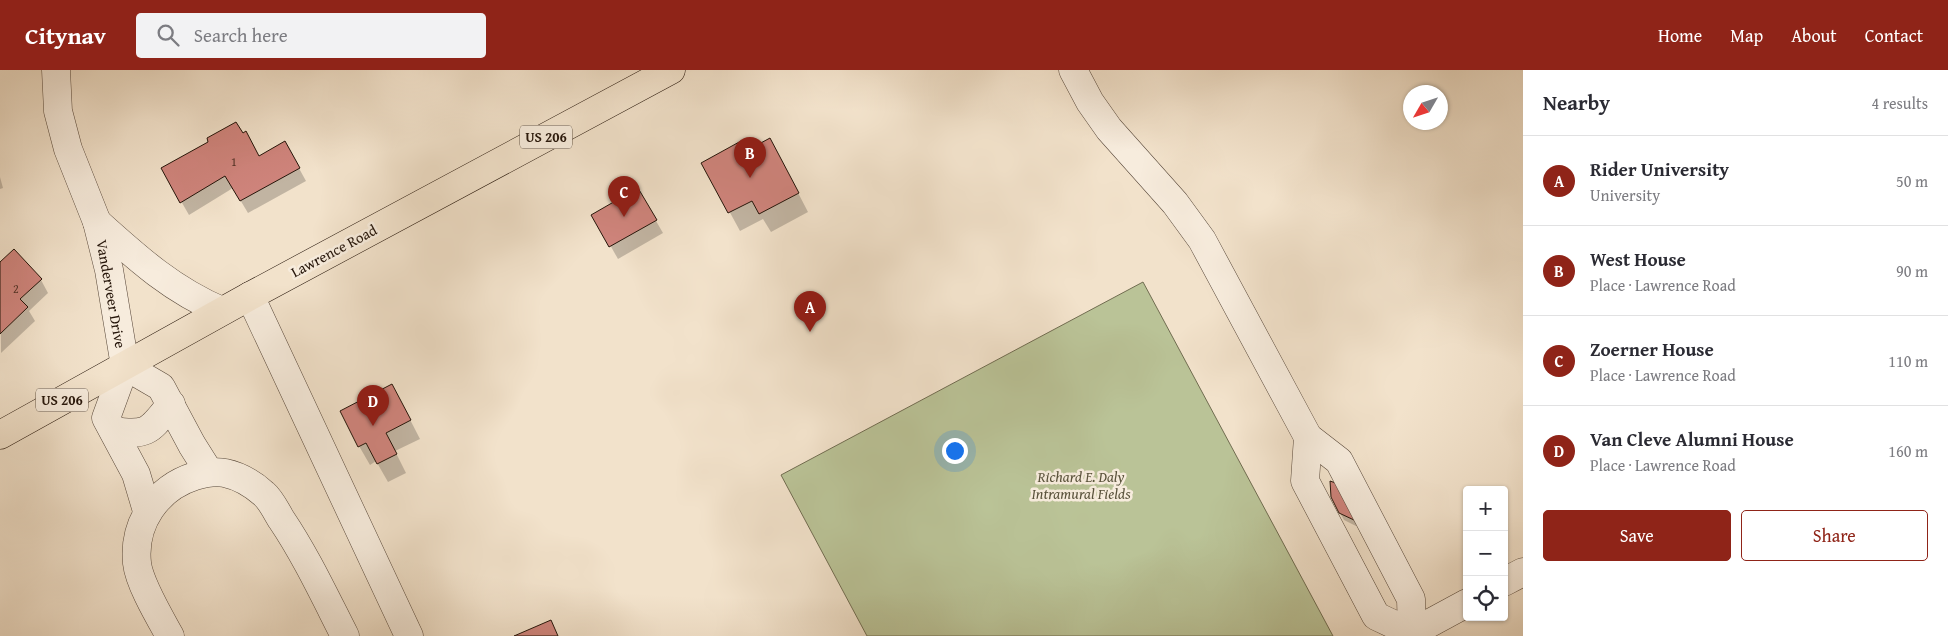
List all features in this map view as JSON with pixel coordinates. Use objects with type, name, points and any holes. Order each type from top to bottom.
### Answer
[{"type":"main road","name":"Lawrence Road","points":[[0,435],[222,311],[671,70]]},
{"type":"street","name":"Vanderveer Drive","points":[[56,70],[58,111],[68,149],[98,222],[109,270],[125,366]]},
{"type":"street","points":[[1074,70],[1090,102],[1109,129],[1175,203],[1202,240],[1308,437],[1339,461],[1412,599],[1410,635]]},
{"type":"street","name":"Vanderveer Drive","points":[[98,222],[135,257],[165,280],[196,300],[222,311]]},
{"type":"street","points":[[250,296],[409,636]]},
{"type":"street","points":[[147,511],[136,474],[106,418],[125,366],[161,387],[192,445],[209,472]]},
{"type":"street","points":[[114,431],[137,434],[144,432],[152,427],[170,404]]},
{"type":"street","points":[[1308,437],[1305,481],[1376,616],[1410,635]]},
{"type":"street","points":[[170,636],[149,598],[137,564],[138,537],[147,511],[158,497],[172,485],[209,472],[224,473],[241,478],[265,495],[296,542],[345,636]]},
{"type":"street","points":[[1508,580],[1523,572]]},
{"type":"street","points":[[1410,635],[1463,605]]},
{"type":"green space","name":"Richard E. Daly Intramural Fields","points":[[1143,282],[1333,636],[867,636],[781,475]]},
{"type":"building","points":[[236,122],[243,133],[246,131],[259,156],[285,141],[300,168],[240,201],[225,176],[180,203],[161,168],[208,142],[207,138]]},
{"type":"building","points":[[770,138],[799,193],[759,214],[752,201],[728,213],[701,163],[741,141],[746,151]]},
{"type":"building","points":[[638,188],[657,220],[609,247],[591,215]]},
{"type":"building","points":[[14,249],[42,279],[20,299],[28,307],[0,334],[0,262]]},
{"type":"building","points":[[392,384],[411,420],[386,433],[397,454],[377,464],[366,443],[358,447],[340,411]]},
{"type":"building","points":[[1330,481],[1344,486],[1354,504],[1354,520],[1339,513],[1331,497]]},
{"type":"building","points":[[551,620],[558,636],[514,636]]},
{"type":"place","name":"West House","points":[[750,178]]},
{"type":"place","name":"Zoerner House","points":[[624,217]]},
{"type":"place","name":"Rider University","points":[[810,332]]},
{"type":"place","name":"Van Cleve Alumni House","points":[[373,426]]}]
